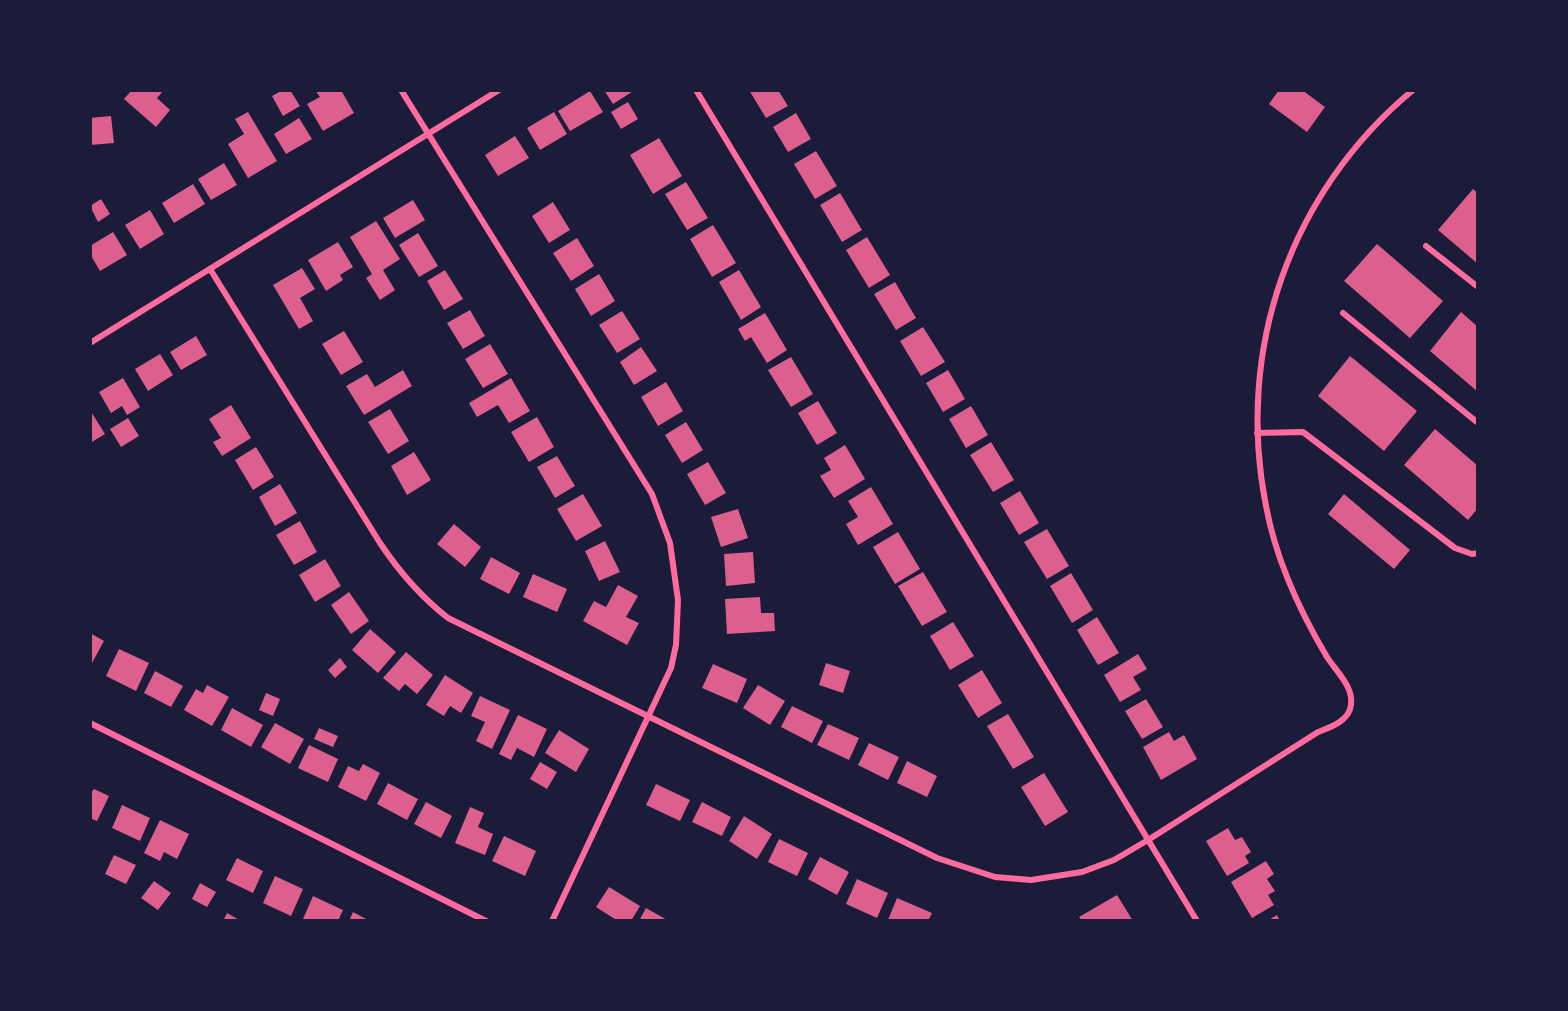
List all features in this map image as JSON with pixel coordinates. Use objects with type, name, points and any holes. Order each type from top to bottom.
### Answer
[{"type":"street","points":[[401,90],[652,494],[673,556],[678,620],[671,668],[552,921]]},
{"type":"street","points":[[90,343],[500,90]]},
{"type":"street","points":[[696,90],[1197,921]]},
{"type":"street","points":[[210,269],[380,543],[405,580],[424,600],[478,634],[938,858],[995,877],[1031,880],[1072,874],[1114,860],[1253,772],[1346,717],[1351,705],[1350,690],[1305,616],[1281,563],[1261,482],[1257,433],[1259,367],[1269,318],[1283,271],[1317,201],[1345,160],[1377,123],[1413,90]]},
{"type":"street","points":[[1426,246],[1478,287]]},
{"type":"street","points":[[1343,313],[1478,423]]},
{"type":"street","points":[[1257,433],[1303,432],[1455,548],[1472,554],[1478,553]]},
{"type":"street","points":[[90,723],[486,921]]},
{"type":"building","points":[[132,90],[164,90],[157,98],[170,110],[156,127],[124,99]]},
{"type":"building","points":[[283,90],[290,90],[300,106],[283,116],[272,96]]},
{"type":"building","points":[[315,90],[341,90],[354,113],[323,131],[307,104],[320,97]]},
{"type":"building","points":[[604,90],[635,90],[613,104]]},
{"type":"building","points":[[749,90],[778,90],[788,106],[766,118]]},
{"type":"building","points":[[1279,90],[1302,90],[1325,107],[1307,132],[1269,104]]},
{"type":"building","points":[[590,91],[603,112],[570,131],[558,111]]},
{"type":"building","points":[[628,102],[638,119],[621,129],[611,112]]},
{"type":"building","points":[[248,112],[277,161],[248,178],[228,144],[244,134],[235,119]]},
{"type":"building","points":[[554,112],[567,134],[540,150],[527,128]]},
{"type":"building","points":[[796,113],[811,139],[788,152],[773,127]]},
{"type":"building","points":[[111,116],[114,143],[90,145],[90,118]]},
{"type":"building","points":[[299,118],[312,139],[286,154],[274,134]]},
{"type":"building","points":[[515,136],[529,158],[498,176],[485,155]]},
{"type":"building","points":[[659,138],[682,176],[653,194],[630,155]]},
{"type":"building","points":[[816,151],[837,186],[815,199],[794,164]]},
{"type":"building","points":[[224,163],[237,185],[211,200],[198,179]]},
{"type":"building","points":[[686,182],[708,218],[687,230],[665,194]]},
{"type":"building","points":[[193,184],[205,204],[174,223],[162,203]]},
{"type":"building","points":[[1473,189],[1478,193],[1478,264],[1438,230]]},
{"type":"building","points":[[840,193],[862,230],[842,242],[820,205]]},
{"type":"building","points":[[101,199],[110,214],[98,222],[90,206]]},
{"type":"building","points":[[413,200],[425,220],[395,238],[383,218]]},
{"type":"building","points":[[553,202],[570,230],[549,243],[532,216]]},
{"type":"building","points":[[150,210],[164,234],[140,249],[125,225]]},
{"type":"building","points":[[376,221],[400,259],[383,270],[395,290],[380,300],[366,278],[372,274],[350,237]]},
{"type":"building","points":[[713,225],[736,263],[712,277],[690,239]]},
{"type":"building","points":[[113,232],[127,255],[100,271],[90,254],[90,246]]},
{"type":"building","points":[[418,233],[438,266],[419,277],[399,245]]},
{"type":"building","points":[[867,237],[890,275],[869,288],[846,250]]},
{"type":"building","points":[[577,238],[594,266],[571,281],[553,253]]},
{"type":"building","points":[[338,242],[353,267],[340,275],[343,280],[326,291],[308,260]]},
{"type":"building","points":[[1377,244],[1443,301],[1410,338],[1344,281]]},
{"type":"building","points":[[302,268],[315,289],[300,298],[313,321],[299,329],[273,285]]},
{"type":"building","points":[[445,270],[463,299],[444,310],[427,281]]},
{"type":"building","points":[[739,270],[761,307],[741,320],[719,282]]},
{"type":"building","points":[[599,274],[615,301],[591,316],[575,289]]},
{"type":"building","points":[[895,282],[916,318],[896,330],[874,294]]},
{"type":"building","points":[[470,310],[485,336],[463,349],[447,323]]},
{"type":"building","points":[[622,311],[640,339],[617,353],[599,325]]},
{"type":"building","points":[[1461,312],[1478,327],[1478,392],[1430,351]]},
{"type":"building","points":[[765,313],[787,350],[767,363],[751,337],[745,341],[738,329]]},
{"type":"building","points":[[923,327],[945,362],[921,376],[900,341]]},
{"type":"building","points":[[344,331],[363,362],[341,375],[322,344]]},
{"type":"building","points":[[196,336],[207,355],[181,370],[170,352]]},
{"type":"building","points":[[490,344],[508,374],[483,388],[465,359]]},
{"type":"building","points":[[641,347],[657,371],[634,385],[620,362]]},
{"type":"building","points":[[160,354],[173,375],[148,391],[135,369]]},
{"type":"building","points":[[1350,356],[1417,411],[1384,451],[1318,396]]},
{"type":"building","points":[[791,357],[813,394],[791,407],[768,370]]},
{"type":"building","points":[[403,370],[412,386],[364,415],[346,386],[367,374],[375,387]]},
{"type":"building","points":[[948,370],[965,399],[943,412],[926,383]]},
{"type":"building","points":[[123,378],[140,407],[127,415],[122,406],[111,413],[99,392]]},
{"type":"building","points":[[511,378],[530,411],[509,423],[498,405],[477,417],[469,403]]},
{"type":"building","points":[[666,382],[683,411],[658,426],[641,397]]},
{"type":"building","points":[[818,401],[837,433],[817,445],[798,413]]},
{"type":"building","points":[[231,405],[251,438],[222,456],[213,442],[221,438],[209,419]]},
{"type":"building","points":[[971,406],[988,435],[966,448],[949,419]]},
{"type":"building","points":[[390,409],[409,441],[388,454],[368,422]]},
{"type":"building","points":[[90,410],[105,434],[90,443]]},
{"type":"building","points":[[537,417],[554,447],[529,462],[511,432]]},
{"type":"building","points":[[128,418],[139,436],[121,447],[110,429]]},
{"type":"building","points":[[686,422],[703,450],[682,463],[665,435]]},
{"type":"building","points":[[1435,429],[1478,466],[1478,508],[1468,520],[1404,465]]},
{"type":"building","points":[[991,442],[1014,480],[993,492],[970,455]]},
{"type":"building","points":[[845,445],[865,479],[834,498],[820,476],[831,470],[824,458]]},
{"type":"building","points":[[256,447],[274,477],[253,490],[235,460]]},
{"type":"building","points":[[414,452],[431,480],[407,495],[391,466]]},
{"type":"building","points":[[557,456],[575,486],[555,498],[537,467]]},
{"type":"building","points":[[708,462],[726,493],[705,505],[687,474]]},
{"type":"building","points":[[280,484],[297,513],[275,526],[259,497]]},
{"type":"building","points":[[871,487],[893,524],[858,545],[846,524],[858,517],[848,501]]},
{"type":"building","points":[[1020,491],[1039,523],[1019,535],[1000,503]]},
{"type":"building","points":[[583,494],[602,526],[576,541],[557,509]]},
{"type":"building","points":[[1344,494],[1410,550],[1394,569],[1328,514]]},
{"type":"building","points":[[738,509],[748,538],[721,547],[711,517]]},
{"type":"building","points":[[300,521],[317,552],[294,565],[276,535]]},
{"type":"building","points":[[454,524],[481,547],[465,567],[437,544]]},
{"type":"building","points":[[1047,529],[1069,566],[1047,579],[1024,542]]},
{"type":"building","points":[[898,532],[920,569],[895,584],[873,547]]},
{"type":"building","points":[[605,541],[620,572],[599,581],[585,551]]},
{"type":"building","points":[[753,552],[755,583],[726,586],[724,554]]},
{"type":"building","points":[[491,557],[520,573],[509,594],[480,579]]},
{"type":"building","points":[[325,559],[341,586],[315,602],[299,575]]},
{"type":"building","points":[[923,572],[947,612],[922,626],[898,586]]},
{"type":"building","points":[[1071,573],[1093,610],[1072,623],[1050,586]]},
{"type":"building","points":[[533,574],[567,589],[557,612],[523,597]]},
{"type":"building","points":[[618,585],[638,596],[626,617],[639,623],[627,645],[583,621],[594,601],[606,607]]},
{"type":"building","points":[[349,592],[369,621],[351,634],[331,605]]},
{"type":"building","points":[[760,597],[761,613],[774,613],[775,631],[727,634],[725,599]]},
{"type":"building","points":[[1097,617],[1119,653],[1098,665],[1077,630]]},
{"type":"building","points":[[953,622],[974,656],[950,670],[930,636]]},
{"type":"building","points":[[370,629],[396,652],[378,673],[352,650]]},
{"type":"building","points":[[90,633],[104,641],[92,663],[90,661]]},
{"type":"building","points":[[119,649],[149,663],[136,691],[106,676]]},
{"type":"building","points":[[406,652],[433,675],[417,694],[405,684],[399,691],[383,678]]},
{"type":"building","points":[[1138,654],[1147,669],[1133,677],[1141,690],[1120,702],[1104,675]]},
{"type":"building","points":[[340,658],[347,667],[335,678],[328,670]]},
{"type":"building","points":[[826,663],[850,671],[843,693],[819,685]]},
{"type":"building","points":[[713,664],[747,679],[737,703],[702,688]]},
{"type":"building","points":[[982,670],[1002,703],[978,718],[958,685]]},
{"type":"building","points":[[155,671],[183,686],[171,707],[144,693]]},
{"type":"building","points":[[445,675],[473,693],[461,713],[450,706],[444,716],[426,705]]},
{"type":"building","points":[[207,685],[229,697],[212,726],[184,710],[196,689],[203,693]]},
{"type":"building","points":[[758,685],[785,701],[770,725],[743,708]]},
{"type":"building","points":[[266,693],[280,699],[273,716],[259,710]]},
{"type":"building","points":[[480,696],[510,710],[492,749],[476,741],[485,722],[471,716]]},
{"type":"building","points":[[1146,699],[1163,727],[1142,739],[1125,711]]},
{"type":"building","points":[[792,706],[823,721],[812,743],[781,727]]},
{"type":"building","points":[[232,708],[263,725],[251,747],[221,730]]},
{"type":"building","points":[[1008,714],[1034,757],[1013,769],[987,726]]},
{"type":"building","points":[[518,715],[547,729],[534,757],[517,748],[511,760],[499,754]]},
{"type":"building","points":[[275,723],[304,739],[290,764],[261,747]]},
{"type":"building","points":[[828,724],[859,738],[849,760],[817,745]]},
{"type":"building","points":[[319,728],[338,736],[333,747],[314,739]]},
{"type":"building","points":[[559,730],[589,749],[576,772],[545,753]]},
{"type":"building","points":[[1169,732],[1174,741],[1184,735],[1197,759],[1161,780],[1143,747]]},
{"type":"building","points":[[869,743],[899,757],[888,780],[858,765]]},
{"type":"building","points":[[309,745],[338,759],[328,782],[298,768]]},
{"type":"building","points":[[907,761],[937,776],[927,797],[897,783]]},
{"type":"building","points":[[540,762],[557,772],[547,789],[530,779]]},
{"type":"building","points":[[363,764],[380,773],[366,801],[338,787],[348,766],[359,771]]},
{"type":"building","points":[[1044,773],[1068,812],[1045,826],[1021,787]]},
{"type":"building","points":[[388,783],[418,799],[407,820],[377,804]]},
{"type":"building","points":[[656,784],[690,800],[680,821],[646,805]]},
{"type":"building","points":[[94,789],[109,796],[97,821],[90,818],[90,794]]},
{"type":"building","points":[[426,802],[452,816],[441,838],[414,824]]},
{"type":"building","points":[[702,802],[731,817],[722,836],[692,822]]},
{"type":"building","points":[[122,805],[150,818],[140,841],[112,828]]},
{"type":"building","points":[[470,807],[484,813],[478,827],[493,834],[485,855],[455,843]]},
{"type":"building","points":[[744,816],[772,834],[757,859],[729,841]]},
{"type":"building","points":[[160,820],[189,834],[177,859],[164,852],[160,861],[144,853]]},
{"type":"building","points":[[1228,828],[1235,840],[1242,837],[1251,852],[1245,856],[1249,863],[1227,876],[1206,841]]},
{"type":"building","points":[[504,836],[536,851],[525,876],[492,861]]},
{"type":"building","points":[[779,839],[808,853],[797,876],[768,862]]},
{"type":"building","points":[[114,855],[136,865],[126,884],[105,874]]},
{"type":"building","points":[[820,857],[849,872],[837,895],[808,879]]},
{"type":"building","points":[[237,858],[263,871],[253,893],[226,880]]},
{"type":"building","points":[[1266,861],[1274,874],[1267,879],[1275,891],[1268,895],[1274,905],[1252,918],[1231,882]]},
{"type":"building","points":[[275,876],[303,889],[291,916],[263,903]]},
{"type":"building","points":[[857,879],[888,893],[877,918],[846,904]]},
{"type":"building","points":[[154,881],[171,893],[158,910],[141,898]]},
{"type":"building","points":[[200,883],[216,892],[207,907],[192,899]]},
{"type":"building","points":[[609,887],[640,906],[631,921],[618,921],[596,907]]},
{"type":"building","points":[[1117,895],[1133,921],[1082,921],[1079,917]]},
{"type":"building","points":[[313,896],[343,910],[338,921],[303,919]]},
{"type":"building","points":[[897,898],[932,913],[928,921],[888,920]]},
{"type":"building","points":[[646,908],[669,921],[639,921]]},
{"type":"building","points":[[353,912],[370,921],[349,921]]},
{"type":"building","points":[[227,913],[241,921],[223,921]]},
{"type":"building","points":[[1277,915],[1280,921],[1267,921]]}]
